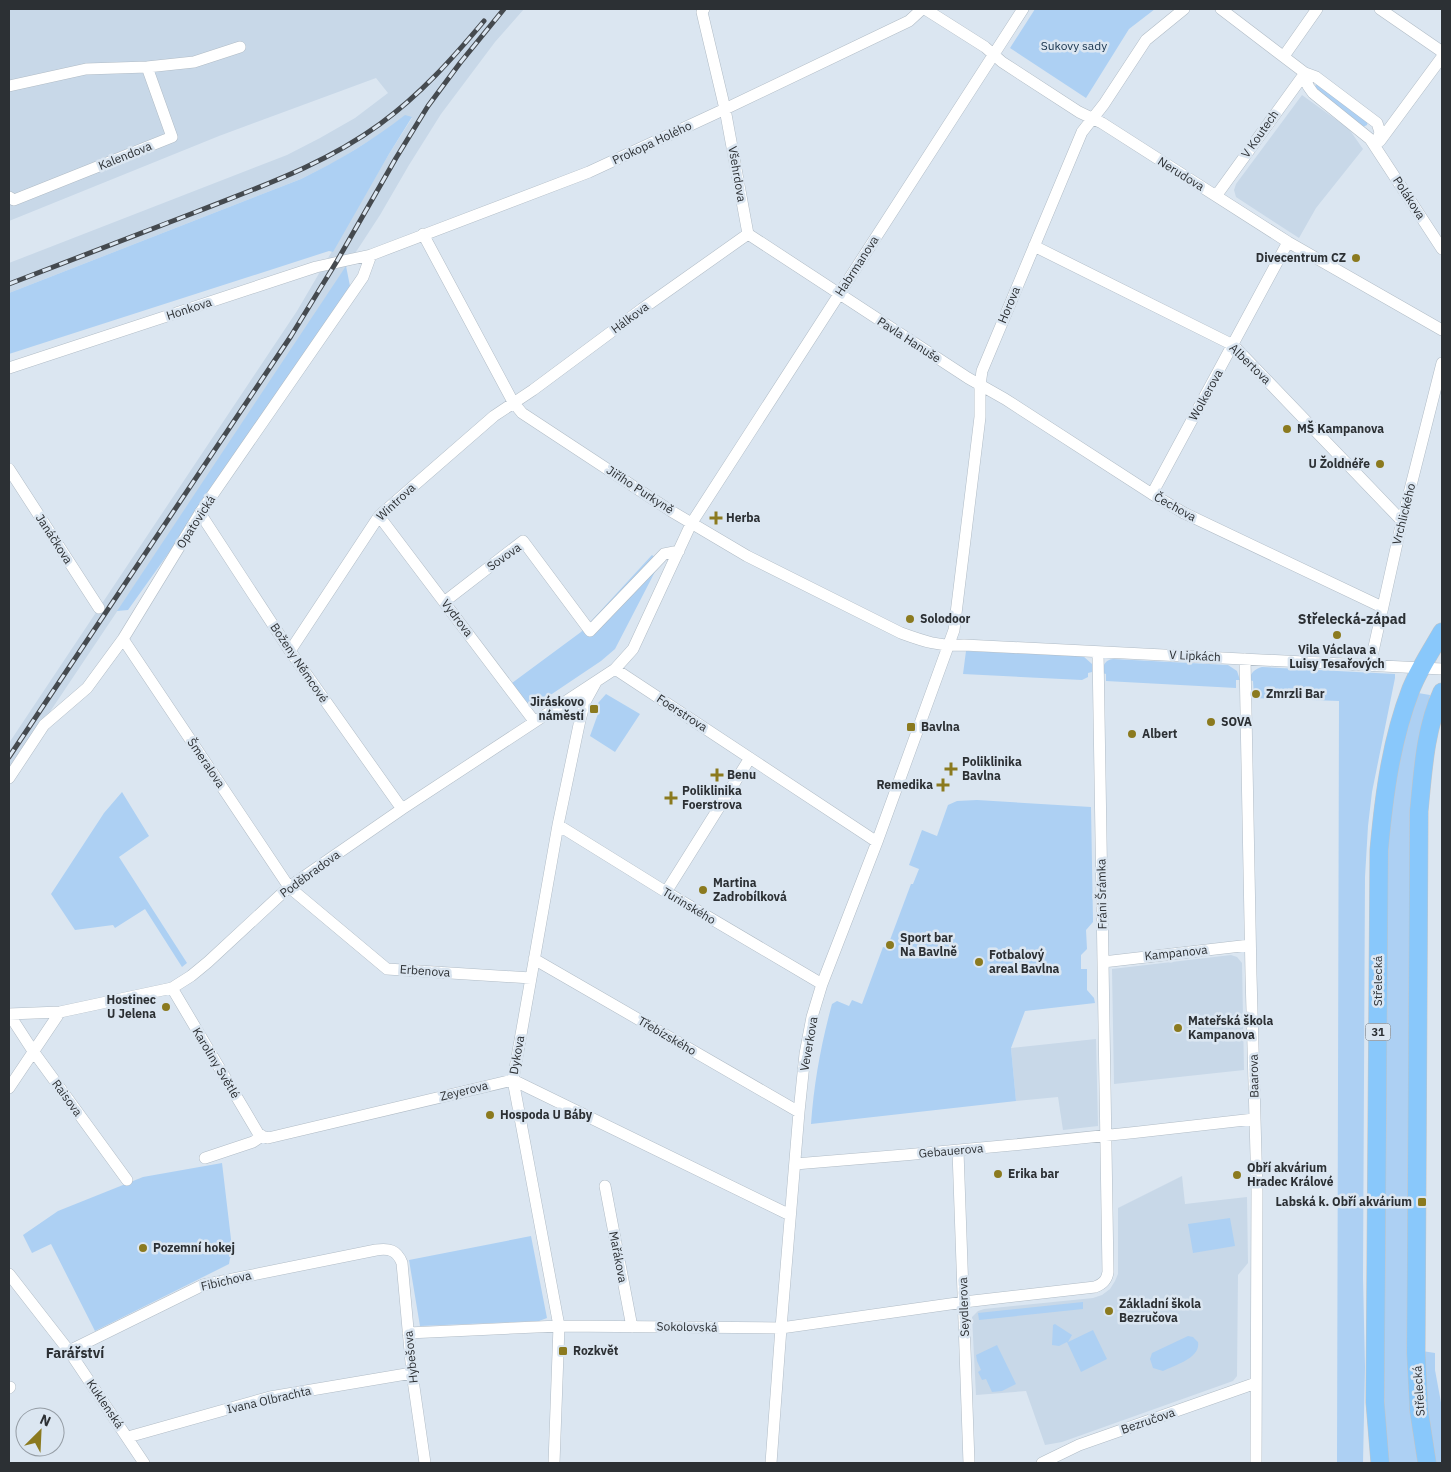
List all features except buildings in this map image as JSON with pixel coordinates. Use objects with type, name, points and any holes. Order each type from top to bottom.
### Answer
[{"type":"main road","name":"Střelecká","points":[[1371,1463],[1375,1402],[1379,850],[1383,808],[1397,734],[1420,668],[1442,632]]},
{"type":"main road","name":"Střelecká","points":[[1427,1463],[1419,1411],[1416,1353],[1419,811],[1425,754],[1438,700],[1442,692]]},
{"type":"main road","name":"Střelecká","points":[[1375,1402],[1380,1463]]},
{"type":"street","name":"Všehrdova","points":[[704,9],[702,12],[725,109],[748,234]]},
{"type":"street","name":"Prokopa Holého","points":[[370,255],[589,172],[909,21],[923,9]]},
{"type":"street","name":"Nerudova","points":[[923,9],[1079,112],[1092,118],[1288,242],[1442,330]]},
{"type":"street","name":"Habrmanova","points":[[691,524],[1022,9]]},
{"type":"street","name":"Horova","points":[[948,646],[954,630],[980,417],[982,368],[1082,132],[1104,104],[1146,40],[1184,9]]},
{"type":"street","points":[[1221,9],[1304,72],[1316,77],[1377,123],[1380,132],[1376,147]]},
{"type":"street","points":[[1376,147],[1442,55],[1441,52],[1380,9]]},
{"type":"street","points":[[1284,56],[1311,11]]},
{"type":"street","points":[[9,86],[86,69],[147,67],[194,62],[240,47]]},
{"type":"street","name":"Kalendova","points":[[9,196],[14,200],[172,137],[147,67]]},
{"type":"street","name":"V Koutech","points":[[1216,196],[1304,72]]},
{"type":"street","name":"Polákova","points":[[1376,147],[1442,249]]},
{"type":"street","name":"Jiřího Purkyně","points":[[423,234],[513,402],[522,413],[691,524],[747,556],[901,633],[926,642],[948,646]]},
{"type":"street","points":[[748,234],[839,294]]},
{"type":"street","name":"Hálkova","points":[[513,402],[748,234]]},
{"type":"street","name":"Wolkerova","points":[[1152,494],[1288,242]]},
{"type":"street","name":"Albertova","points":[[1034,246],[1234,345],[1402,521]]},
{"type":"street","name":"Honkova","points":[[9,368],[316,267],[370,255]]},
{"type":"street","name":"Opatovická","points":[[9,778],[44,725],[87,688],[123,639],[200,513],[363,277],[370,255]]},
{"type":"street","name":"Pavla Hanuše","points":[[839,294],[980,385]]},
{"type":"street","name":"Vrchlického","points":[[1370,665],[1402,521],[1442,363]]},
{"type":"street","name":"Čechova","points":[[980,385],[1152,494],[1184,512],[1382,607]]},
{"type":"street","name":"Wintrova","points":[[290,651],[378,516],[494,416],[513,402]]},
{"type":"street","name":"Janáčkova","points":[[9,469],[99,608]]},
{"type":"street","name":"Boženy Němcové","points":[[200,513],[290,651],[402,809]]},
{"type":"street","name":"Vydrova","points":[[378,516],[534,721]]},
{"type":"street","points":[[597,681],[615,669],[633,649],[691,524]]},
{"type":"street","name":"Sovova","points":[[444,602],[523,541],[590,631],[664,554],[679,551]]},
{"type":"street","name":"Šmeralova","points":[[123,639],[289,887]]},
{"type":"street","name":"V Lipkách","points":[[948,646],[964,645],[1442,669]]},
{"type":"street","name":"Veverkova","points":[[771,1463],[799,1112],[805,1054],[812,1017],[822,984],[877,842],[948,646]]},
{"type":"street","name":"Fráni Šrámka","points":[[1098,652],[1106,1136]]},
{"type":"street","name":"Baarova","points":[[1245,659],[1257,1191],[1256,1463]]},
{"type":"street","name":"Foerstrova","points":[[615,669],[877,842]]},
{"type":"street","name":"Poděbradova","points":[[9,1014],[60,1012],[172,988],[208,962],[289,887],[402,809],[597,681]]},
{"type":"street","name":"Dykova","points":[[554,1463],[559,1326],[513,1080],[558,825],[580,720],[585,702],[597,681]]},
{"type":"street","points":[[666,892],[750,758]]},
{"type":"street","name":"Turinského","points":[[558,825],[666,892],[822,984]]},
{"type":"street","name":"Erbenova","points":[[289,887],[387,969],[531,978]]},
{"type":"street","name":"Kampanova","points":[[1103,962],[1250,945]]},
{"type":"street","name":"Třebízského","points":[[534,959],[799,1112]]},
{"type":"street","name":"Karoliny Světlé","points":[[172,988],[258,1133],[262,1136]]},
{"type":"street","points":[[9,1088],[60,1012]]},
{"type":"street","name":"Raisova","points":[[9,1014],[33,1051],[127,1180]]},
{"type":"street","points":[[513,1080],[790,1215]]},
{"type":"street","name":"Zeyerova","points":[[205,1158],[253,1142],[262,1136],[268,1138],[513,1080]]},
{"type":"street","name":"Gebauerova","points":[[795,1164],[958,1151],[1254,1119]]},
{"type":"street","points":[[964,1302],[1096,1287],[1104,1282],[1108,1272],[1106,1136]]},
{"type":"street","name":"Seydlerova","points":[[958,1151],[969,1463]]},
{"type":"street","name":"Mařákova","points":[[605,1186],[632,1327]]},
{"type":"street","name":"Fibichova","points":[[69,1351],[204,1285],[376,1250],[388,1249],[395,1252]]},
{"type":"street","name":"Hybešova","points":[[395,1252],[402,1263],[412,1373],[425,1463]]},
{"type":"street","name":"Kuklenská","points":[[9,1274],[69,1351],[144,1463]]},
{"type":"street","name":"Sokolovská","points":[[408,1333],[559,1326],[781,1328],[964,1302]]},
{"type":"street","name":"Ivana Olbrachta","points":[[128,1438],[263,1399],[412,1373]]},
{"type":"street","name":"Bezručova","points":[[1042,1463],[1079,1445],[1256,1383]]},
{"type":"shaded area","points":[[9,9],[524,9],[495,42],[441,114],[380,215],[298,341],[9,773],[9,743],[297,311],[412,118],[385,131],[335,162],[301,179],[9,293],[9,263],[287,155],[355,118],[388,93],[376,78],[219,136],[9,221]]},
{"type":"shaded area","points":[[1302,95],[1349,129],[1363,149],[1316,208],[1299,238],[1236,197],[1234,190],[1236,184]]},
{"type":"shaded area","name":"Mateřská škola Kampanova","points":[[1231,955],[1237,957],[1242,963],[1244,1070],[1114,1084],[1112,969]]},
{"type":"shaded area","points":[[1096,1039],[1098,1126],[1063,1130],[1058,1097],[1016,1101],[1011,1048]]},
{"type":"shaded area","name":"Základní škola Bezručova","points":[[1182,1176],[1185,1204],[1247,1197],[1248,1263],[1238,1275],[1237,1376],[1233,1381],[1062,1442],[1045,1445],[1026,1391],[976,1395],[972,1317],[978,1311],[984,1309],[1093,1298],[1102,1295],[1110,1289],[1118,1274],[1118,1208]]},
{"type":"green space","name":"Sukovy sady","points":[[1035,9],[1155,9],[1129,29],[1086,98],[1010,48]]},
{"type":"green space","points":[[1320,82],[1368,120],[1367,125],[1363,127],[1314,89],[1316,84]]},
{"type":"green space","points":[[405,115],[412,117],[333,252],[329,251],[9,354],[9,293],[301,179],[355,150]]},
{"type":"green space","points":[[346,266],[350,286],[180,537],[128,610],[117,611]]},
{"type":"green space","points":[[652,555],[660,562],[615,649],[601,661],[531,708],[512,683],[581,632]]},
{"type":"green space","points":[[966,651],[1083,656],[1092,664],[1092,672],[1088,673],[1088,677],[1082,680],[963,674]]},
{"type":"green space","points":[[1113,659],[1228,665],[1237,671],[1240,680],[1236,680],[1236,688],[1106,681],[1106,674],[1102,673],[1103,668],[1106,662]]},
{"type":"green space","points":[[1262,667],[1395,674],[1372,792],[1365,877],[1363,1278],[1365,1367],[1363,1463],[1337,1463],[1339,701],[1254,698],[1253,681],[1249,680],[1254,671]]},
{"type":"green space","points":[[1418,693],[1430,695],[1414,783],[1420,1463],[1387,1463],[1382,1416],[1386,857],[1390,804],[1400,751]]},
{"type":"green space","points":[[606,694],[640,714],[615,752],[590,736],[599,711],[598,703]]},
{"type":"green space","points":[[122,792],[149,836],[119,857],[187,963],[182,967],[145,909],[115,928],[113,925],[75,930],[51,894],[104,813]]},
{"type":"green space","name":"Fotbalový areal Bavlna","points":[[977,800],[1091,807],[1093,922],[1086,930],[1087,949],[1081,955],[1081,969],[1087,969],[1087,990],[1094,998],[1095,1003],[1025,1011],[1011,1048],[1016,1101],[811,1124],[824,1034],[832,1004],[837,1001],[849,1006],[852,1000],[862,1004],[883,947],[887,948],[911,884],[913,884],[919,869],[909,865],[922,830],[937,836],[948,805],[957,801]]},
{"type":"green space","name":"Pozemní hokej","points":[[222,1163],[233,1256],[230,1258],[229,1264],[95,1331],[51,1244],[32,1253],[23,1235],[58,1211],[143,1177]]},
{"type":"green space","points":[[1230,1218],[1235,1246],[1193,1253],[1188,1224]]},
{"type":"green space","points":[[531,1236],[547,1318],[539,1321],[420,1326],[409,1260]]},
{"type":"green space","points":[[1083,1302],[1083,1309],[979,1320],[978,1313]]},
{"type":"green space","points":[[1055,1324],[1072,1335],[1068,1342],[1093,1330],[1107,1359],[1081,1372],[1067,1342],[1059,1346],[1052,1345],[1053,1325]]},
{"type":"green space","points":[[1188,1336],[1193,1337],[1198,1342],[1198,1348],[1191,1357],[1163,1371],[1153,1368],[1150,1359],[1152,1353]]},
{"type":"green space","points":[[997,1345],[1016,1384],[1002,1391],[992,1392],[986,1379],[982,1380],[978,1372],[981,1370],[976,1355]]},
{"type":"green space","points":[[1422,1351],[1435,1353],[1435,1370],[1442,1408],[1442,1463],[1435,1463],[1430,1438]]},
{"type":"railway","points":[[9,757],[291,336],[428,106],[504,9]]},
{"type":"railway","points":[[9,284],[267,184],[336,152],[359,139],[409,101],[448,62],[484,21]]},
{"type":"place","name":"Divecentrum CZ","points":[[1356,258]]},
{"type":"place","name":"MŠ Kampanova","points":[[1287,429]]},
{"type":"place","name":"U Žoldnéře","points":[[1380,464]]},
{"type":"place","name":"Herba","points":[[716,518]]},
{"type":"place","name":"Solodoor","points":[[910,619]]},
{"type":"place","name":"Vila Václava a Luisy Tesařových","points":[[1337,635]]},
{"type":"place","name":"Zmrzli Bar","points":[[1256,694]]},
{"type":"place","name":"Jiráskovo náměstí","points":[[594,709]]},
{"type":"place","name":"SOVA","points":[[1211,722]]},
{"type":"place","name":"Bavlna","points":[[911,727]]},
{"type":"place","name":"Albert","points":[[1132,734]]},
{"type":"place","name":"Poliklinika Bavlna","points":[[951,769]]},
{"type":"place","name":"Benu","points":[[717,775]]},
{"type":"place","name":"Remedika","points":[[943,785]]},
{"type":"place","name":"Poliklinika Foerstrova","points":[[671,798]]},
{"type":"place","name":"Martina Zadrobílková","points":[[703,890]]},
{"type":"place","name":"Sport bar Na Bavlně","points":[[890,945]]},
{"type":"place","name":"Fotbalový areal Bavlna","points":[[979,962]]},
{"type":"place","name":"Hostinec U Jelena","points":[[166,1007]]},
{"type":"place","name":"Mateřská škola Kampanova","points":[[1178,1028]]},
{"type":"place","name":"Hospoda U Báby","points":[[490,1115]]},
{"type":"place","name":"Erika bar","points":[[998,1174]]},
{"type":"place","name":"Obří akvárium Hradec Králové","points":[[1237,1175]]},
{"type":"place","name":"Labská k. Obří akvárium","points":[[1422,1202]]},
{"type":"place","name":"Pozemní hokej","points":[[143,1248]]},
{"type":"place","name":"Základní škola Bezručova","points":[[1109,1311]]},
{"type":"place","name":"Rozkvět","points":[[563,1351]]},
{"type":"district","name":"Střelecká-západ","points":[[1352,619]]},
{"type":"district","name":"Farářství","points":[[75,1353]]}]
